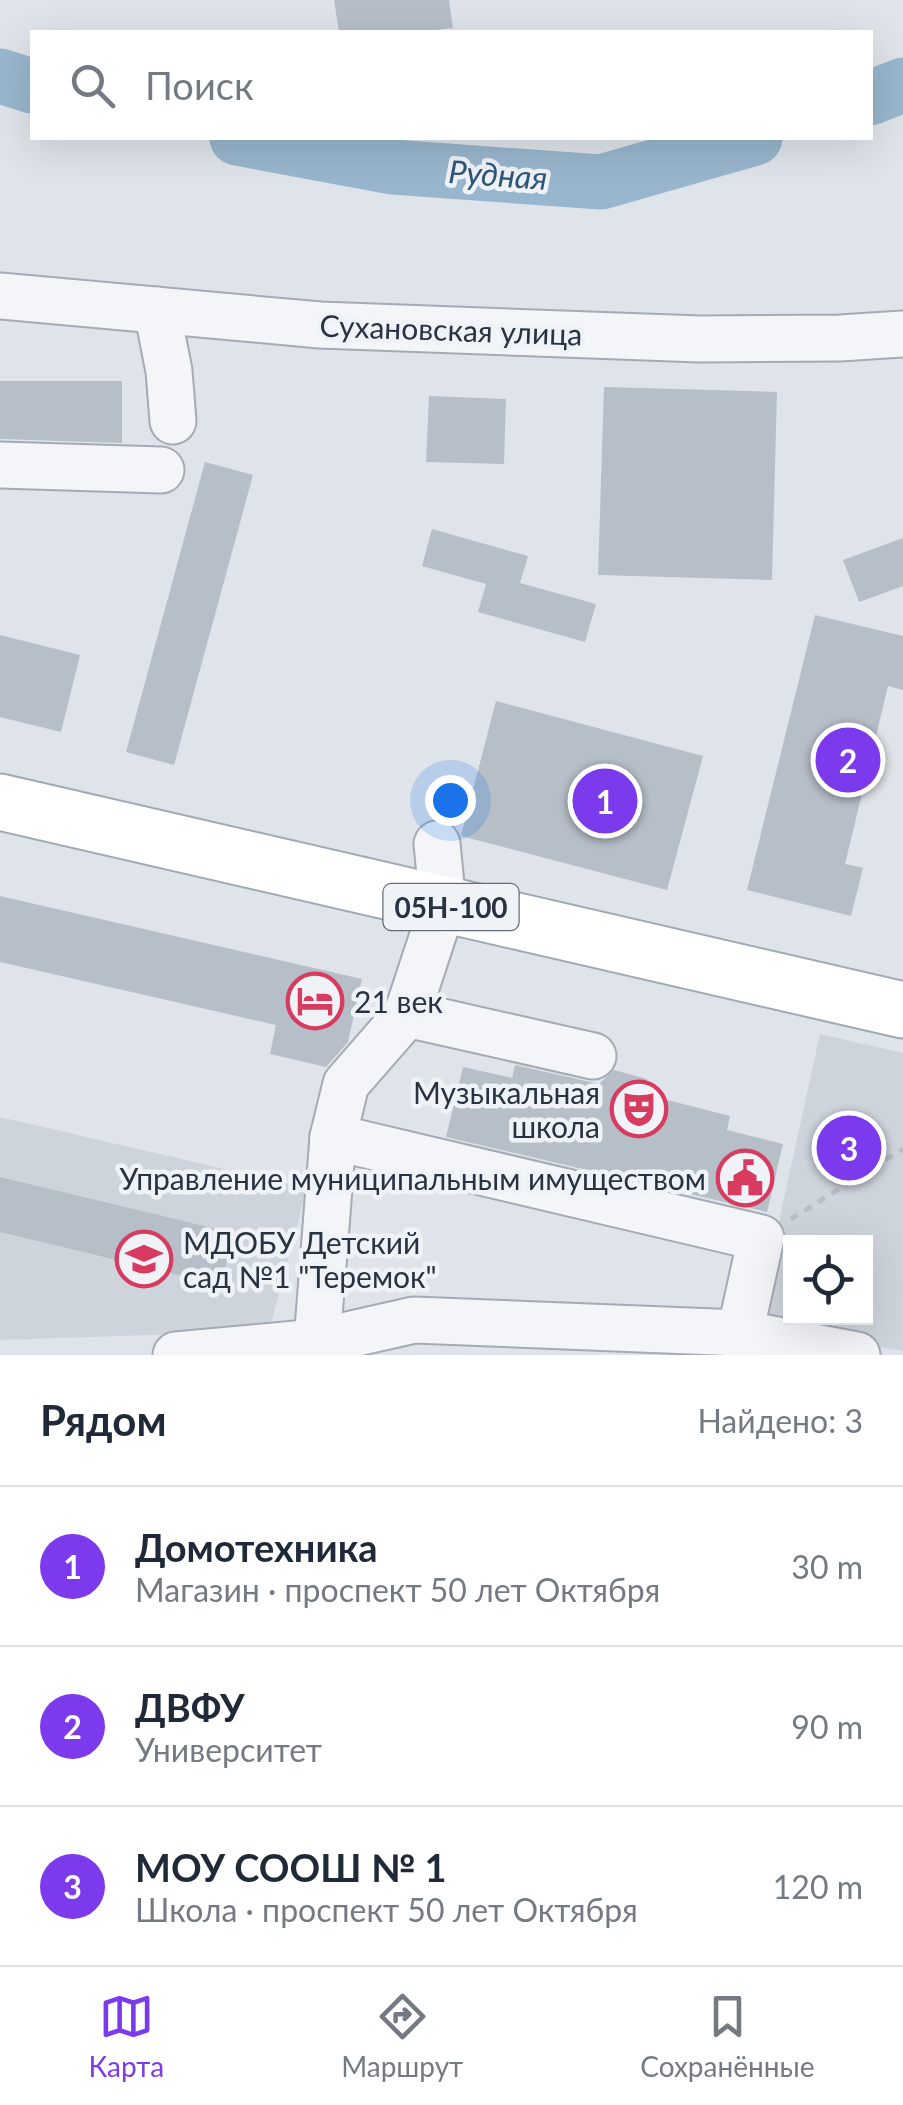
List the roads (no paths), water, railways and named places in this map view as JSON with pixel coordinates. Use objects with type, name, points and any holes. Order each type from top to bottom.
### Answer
[{"type":"main road","name":"05Н-100","points":[[0,802],[903,1010]]},
{"type":"street","name":"Сухановская улица","points":[[0,296],[320,324],[700,339],[903,334]]},
{"type":"street","points":[[157,310],[169,371],[173,421]]},
{"type":"street","points":[[0,465],[160,470]]},
{"type":"street","points":[[317,1342],[333,1137],[346,1084],[406,1014],[444,905],[437,844]]},
{"type":"street","points":[[406,1014],[593,1056]]},
{"type":"street","points":[[333,1137],[761,1238],[740,1333]]},
{"type":"street","points":[[176,1355],[317,1342],[414,1320],[740,1333],[857,1355]]},
{"type":"waterway","name":"Рудная","points":[[0,76],[30,85]]},
{"type":"waterway","name":"Рудная","points":[[873,97],[903,85]]},
{"type":"waterway","name":"Рудная","points":[[248,140],[392,167],[601,182],[748,140]]},
{"type":"place","name":"ДВФУ","points":[[848,760]]},
{"type":"place","name":"Домотехника","points":[[605,801]]},
{"type":"place","name":"21 век","points":[[315,1001]]},
{"type":"place","name":"Музыкальная школа","points":[[639,1109]]},
{"type":"place","name":"МОУ СООШ № 1","points":[[849,1148]]},
{"type":"place","name":"Управление муниципальным имуществом","points":[[745,1178]]},
{"type":"place","name":"МДОБУ Детский сад №1 \"Теремок\"","points":[[144,1259]]}]
